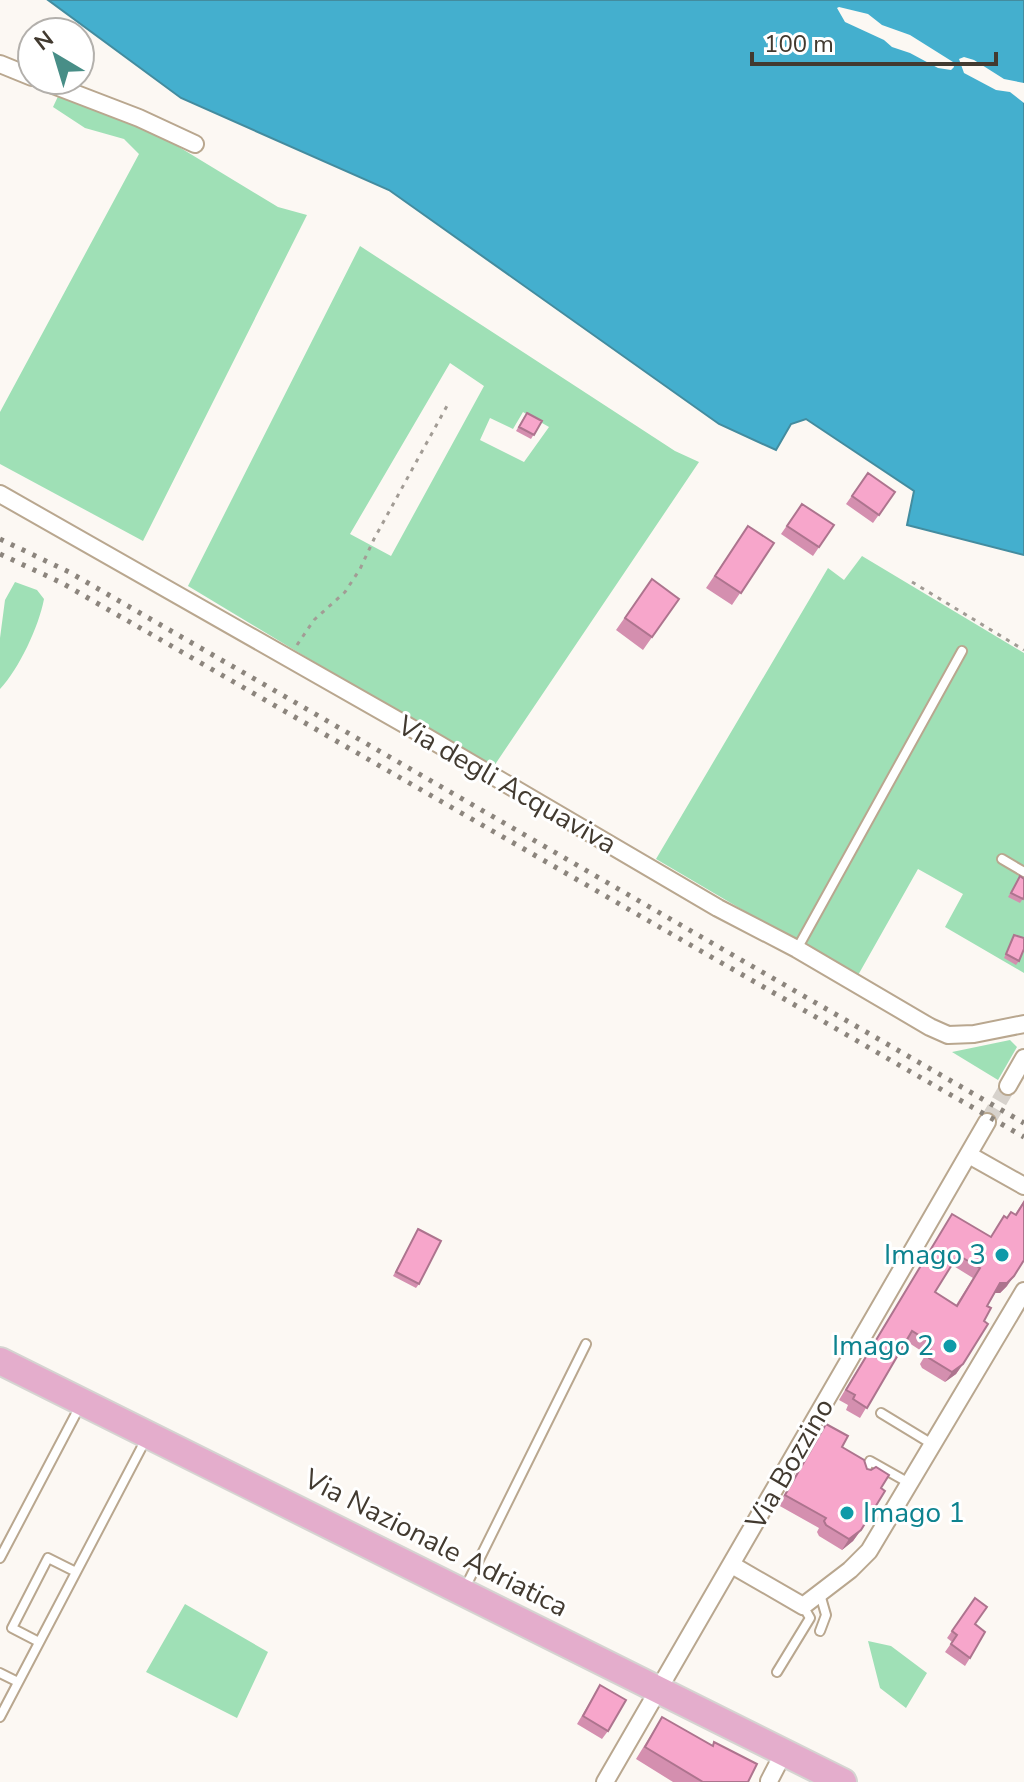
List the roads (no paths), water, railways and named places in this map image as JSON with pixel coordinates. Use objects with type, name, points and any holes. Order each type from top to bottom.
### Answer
[{"type":"main road","name":"Via Nazionale Adriatica","points":[[0,1361],[784,1752],[828,1779]]},
{"type":"street","points":[[82,96],[195,144]]},
{"type":"street","name":"Via degli Acquaviva","points":[[0,494],[930,1027],[948,1035],[974,1034],[1024,1024]]},
{"type":"street","points":[[1008,1086],[1024,1058]]},
{"type":"street","name":"Via Bozzino","points":[[608,1781],[987,1122]]},
{"type":"street","points":[[969,1155],[1024,1186]]},
{"type":"street","points":[[732,1565],[803,1606],[850,1570],[869,1551],[1024,1291]]},
{"type":"street","points":[[769,1782],[784,1752]]},
{"type":"lane","points":[[797,949],[962,651]]},
{"type":"lane","points":[[1002,859],[1024,872]]},
{"type":"lane","points":[[463,1592],[586,1344]]},
{"type":"lane","points":[[0,1558],[82,1402]]},
{"type":"lane","points":[[881,1413],[932,1444]]},
{"type":"lane","points":[[0,1717],[148,1435]]},
{"type":"lane","points":[[863,1474],[870,1461],[909,1483]]},
{"type":"lane","points":[[39,1642],[12,1628],[48,1558],[76,1572]]},
{"type":"lane","points":[[820,1593],[826,1615],[820,1631]]},
{"type":"lane","points":[[777,1672],[810,1618],[803,1606]]},
{"type":"lane","points":[[0,1673],[18,1682]]},
{"type":"water","points":[[48,0],[1024,0],[1024,555],[907,525],[914,491],[806,419],[791,424],[776,450],[719,424],[389,190],[181,98],[96,35],[96,16],[70,16]]},
{"type":"tunnel","points":[[987,1122],[1008,1086]]},
{"type":"railway","points":[[0,539],[69,572],[1024,1123]]},
{"type":"railway","points":[[0,554],[62,583],[1024,1137]]},
{"type":"place","name":"Imago 3","points":[[1002,1255]]},
{"type":"place","name":"Imago 2","points":[[950,1346]]},
{"type":"place","name":"Imago 1","points":[[847,1513]]}]
